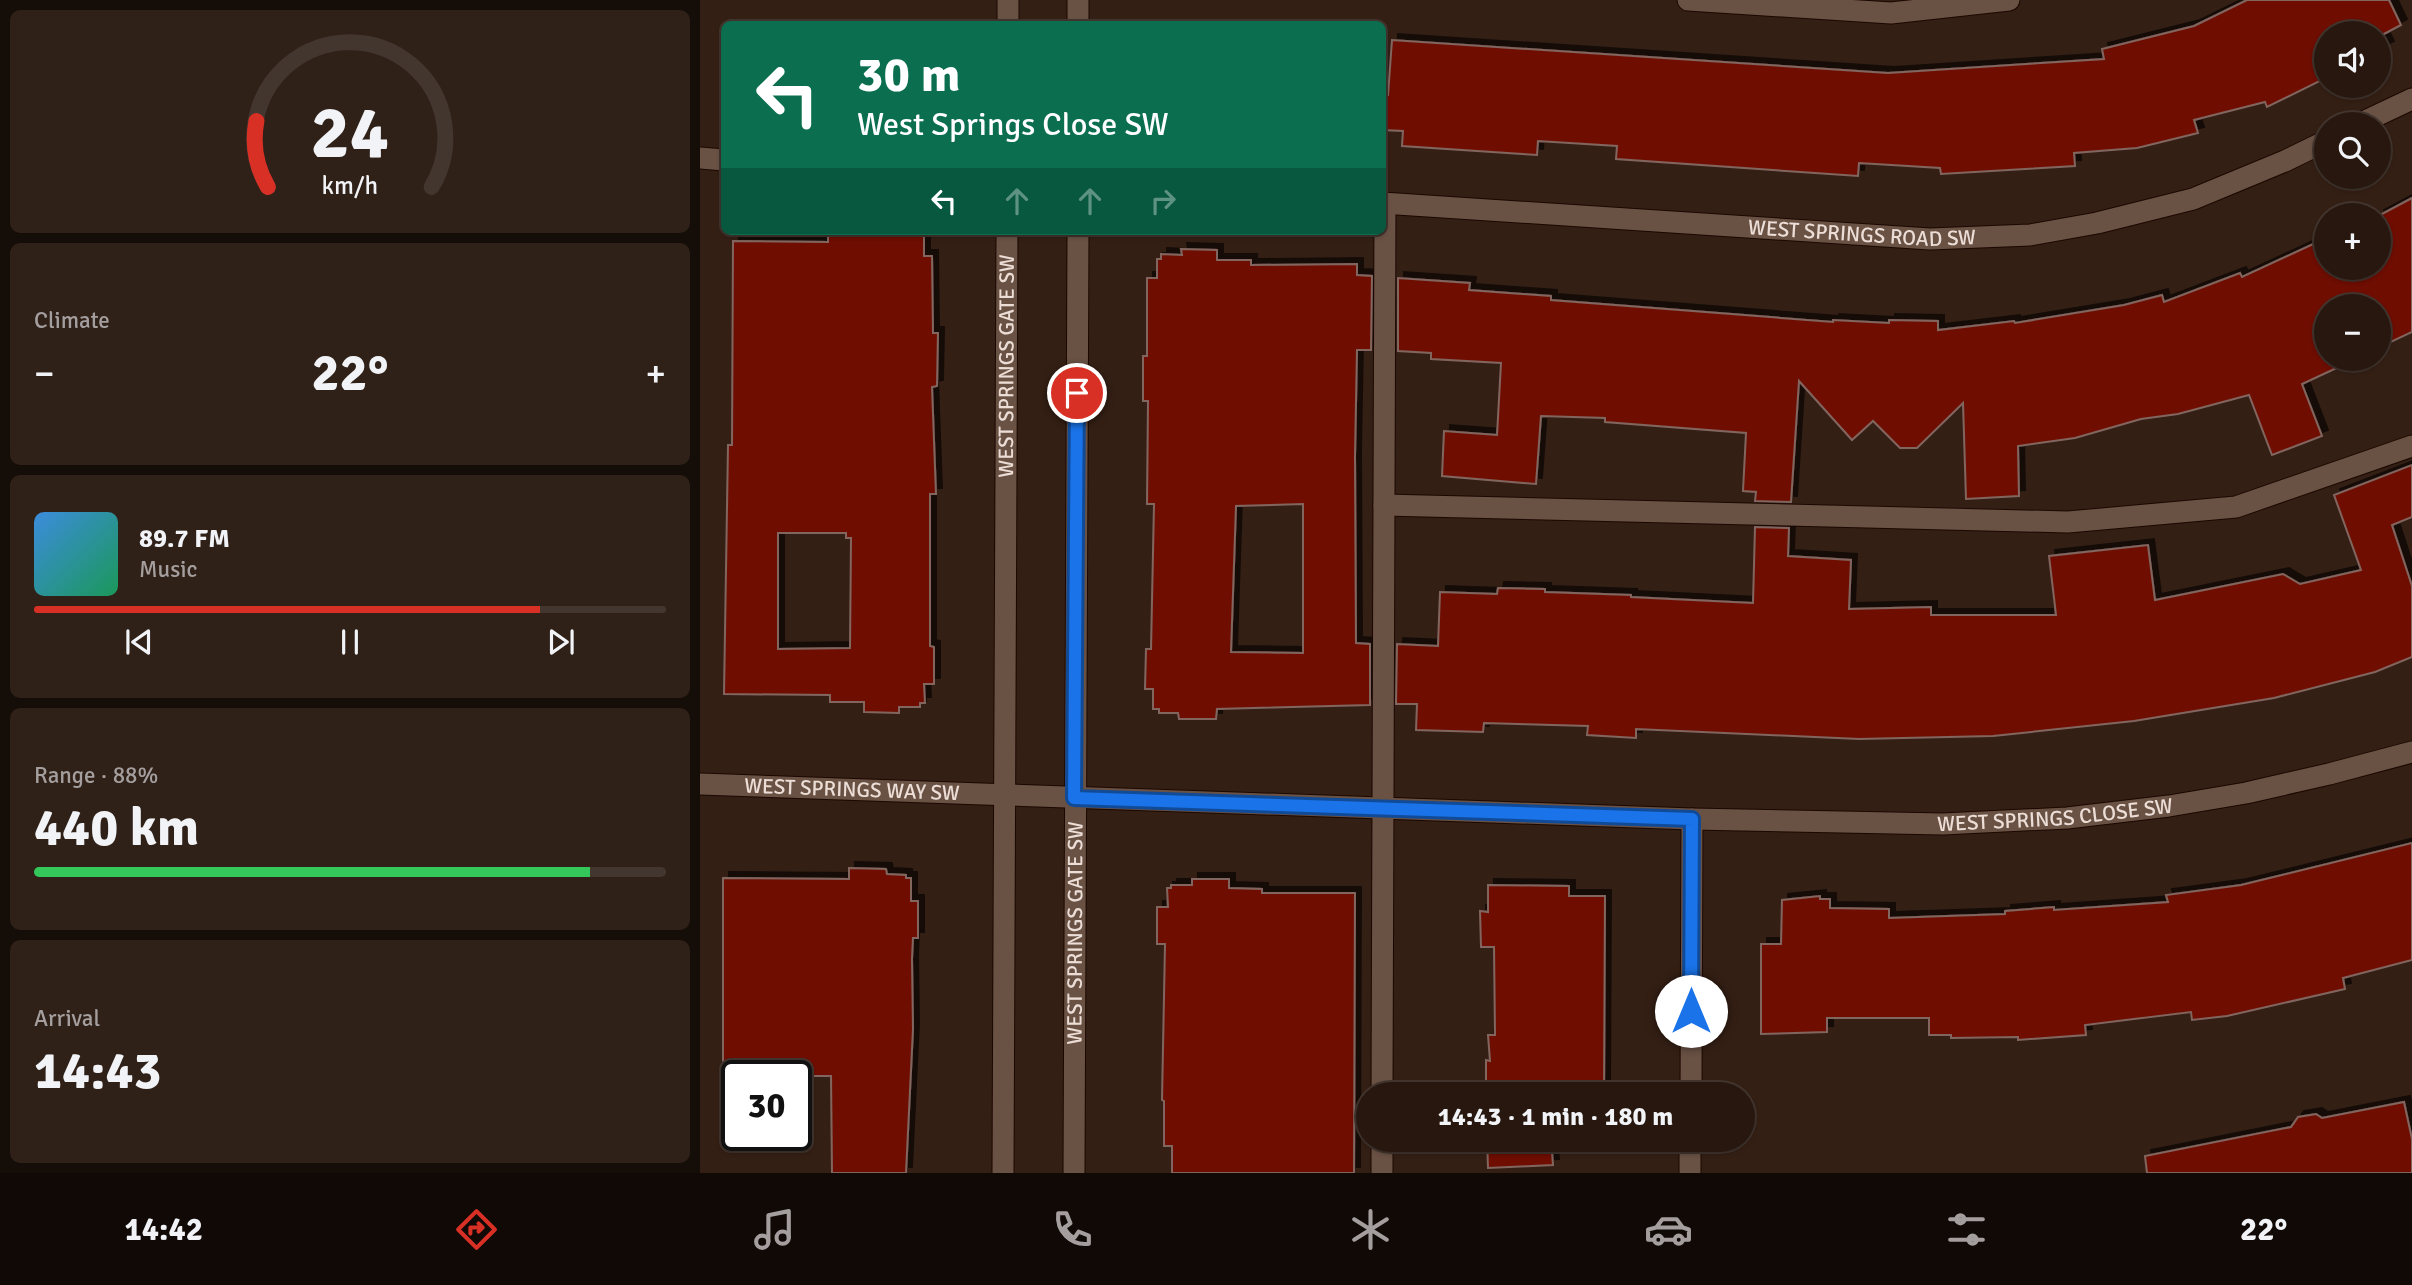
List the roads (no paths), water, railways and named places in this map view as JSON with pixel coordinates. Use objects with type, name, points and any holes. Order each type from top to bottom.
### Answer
[{"type":"street","points":[[1008,0],[1008,21]]},
{"type":"street","points":[[1078,0],[1078,21]]},
{"type":"street","points":[[1688,0],[1891,13],[2009,0]]},
{"type":"street","points":[[2384,112],[2412,99]]},
{"type":"street","name":"WEST SPRINGS ROAD SW","points":[[1386,203],[1930,239],[2030,234],[2096,223],[2193,199],[2314,147]]},
{"type":"street","points":[[700,158],[721,160]]},
{"type":"street","name":"WEST SPRINGS GATE SW","points":[[1003,1173],[1007,235]]},
{"type":"street","name":"WEST SPRINGS GATE SW","points":[[1074,1173],[1078,235]]},
{"type":"street","points":[[1382,1082],[1384,235]]},
{"type":"street","points":[[1384,505],[2068,522],[2236,508],[2412,446]]},
{"type":"street","name":"WEST SPRINGS CLOSE SW","points":[[1005,796],[1692,819],[1943,824],[2067,818],[2169,806],[2246,793],[2412,752]]},
{"type":"street","name":"WEST SPRINGS WAY SW","points":[[700,785],[1005,796]]},
{"type":"street","points":[[1691,1082],[1692,819]]},
{"type":"street","points":[[1382,1152],[1382,1173]]},
{"type":"street","points":[[1690,1152],[1690,1173]]}]
